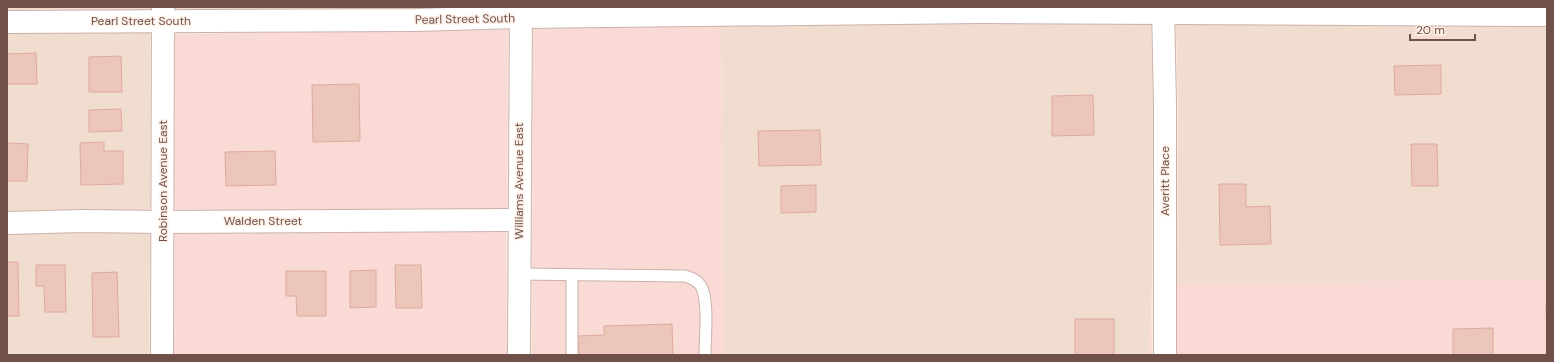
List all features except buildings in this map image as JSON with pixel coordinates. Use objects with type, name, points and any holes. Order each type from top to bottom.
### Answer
[{"type":"street","name":"Pearl Street South","points":[[7,22],[162,14],[408,20],[521,12],[982,12],[1163,10],[1547,15]]},
{"type":"street","name":"Averitt Place","points":[[1163,10],[1165,105],[1165,355]]},
{"type":"street","name":"Williams Avenue East","points":[[519,355],[521,12]]},
{"type":"street","name":"Robinson Avenue East","points":[[162,14],[162,355]]},
{"type":"street","name":"Walden Street","points":[[7,223],[83,221],[519,220]]},
{"type":"lane","points":[[519,274],[685,276],[696,280],[701,286],[705,301],[705,355]]},
{"type":"lane","points":[[572,275],[572,355]]},
{"type":"shaded area","points":[[7,7],[150,7],[150,10],[7,11]]},
{"type":"shaded area","points":[[175,7],[500,7],[416,9],[175,10]]},
{"type":"shaded area","points":[[982,23],[1151,24],[1153,106],[1152,284],[1149,355],[724,355],[721,26]]},
{"type":"shaded area","points":[[1176,24],[1547,26],[1547,279],[1177,284],[1178,105]]},
{"type":"shaded area","points":[[721,26],[724,355],[532,355],[533,29]]},
{"type":"shaded area","points":[[508,30],[507,209],[175,211],[175,34]]},
{"type":"shaded area","points":[[150,32],[150,211],[7,212],[7,33]]},
{"type":"shaded area","points":[[506,231],[507,355],[174,355],[175,233]]},
{"type":"shaded area","points":[[83,232],[150,233],[149,355],[7,355],[7,234]]},
{"type":"shaded area","points":[[1547,279],[1547,355],[1177,355],[1177,284]]},
{"type":"shaded area","points":[[1151,284],[1152,355],[1149,355]]}]
